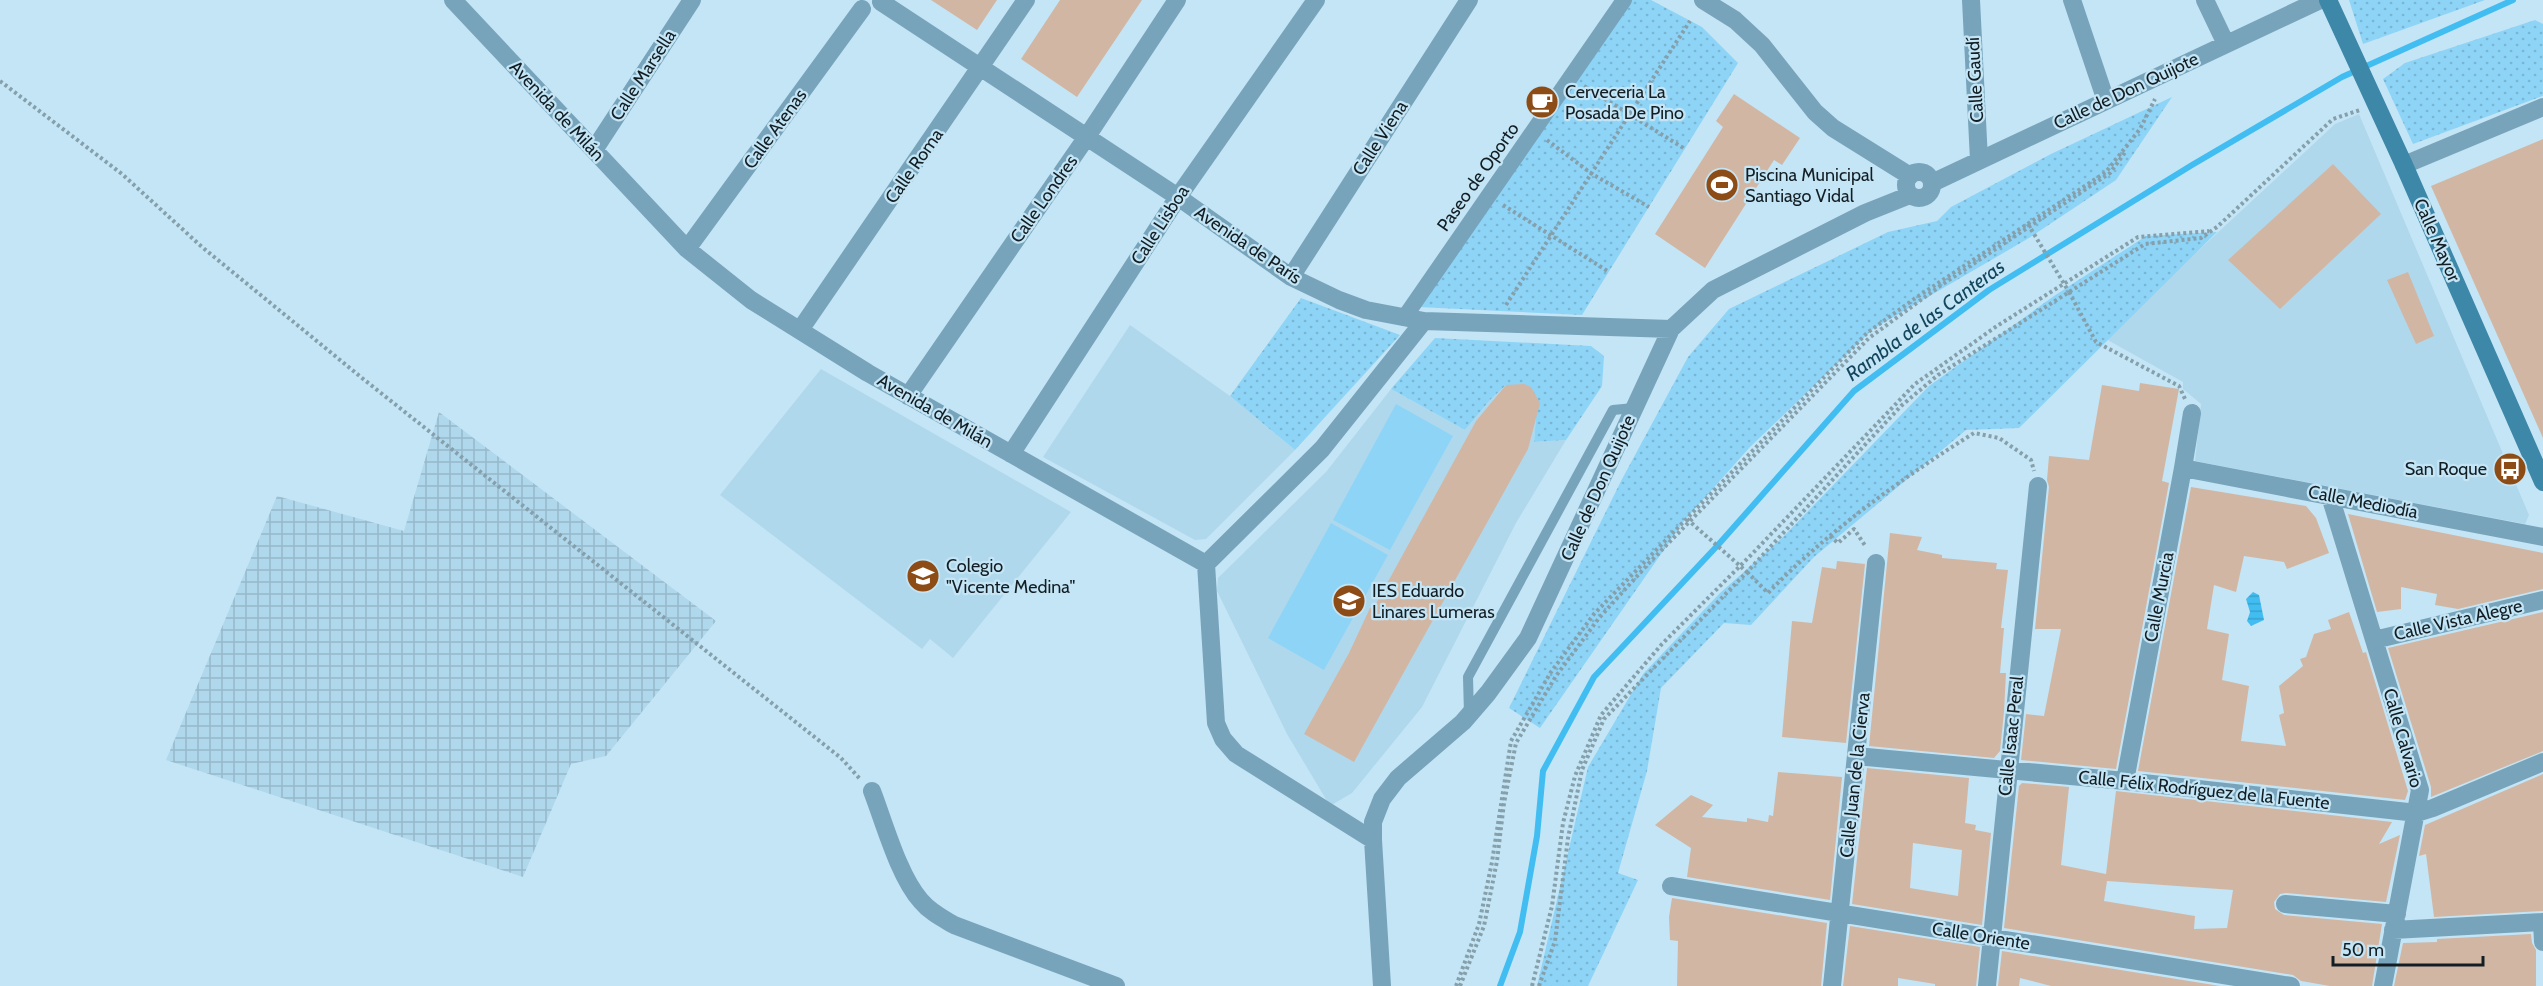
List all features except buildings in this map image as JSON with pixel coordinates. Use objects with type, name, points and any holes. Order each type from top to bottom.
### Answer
[{"type":"main road","name":"Calle Mayor","points":[[2328,0],[2404,165],[2543,482]]},
{"type":"street","name":"Avenida de Milán","points":[[453,0],[687,249],[752,300],[908,396],[1206,564]]},
{"type":"street","name":"Calle Marsella","points":[[594,150],[692,0]]},
{"type":"street","name":"Calle Roma","points":[[800,330],[1026,0]]},
{"type":"street","name":"Calle Londres","points":[[908,396],[1086,138],[1177,0]]},
{"type":"street","name":"Calle Lisboa","points":[[1011,454],[1178,197],[1316,0]]},
{"type":"street","name":"Calle Viena","points":[[1291,277],[1469,0]]},
{"type":"street","name":"Paseo de Oporto","points":[[1404,318],[1624,0]]},
{"type":"street","points":[[1703,0],[1735,20],[1762,45],[1815,112],[1833,128],[1910,176]]},
{"type":"street","name":"Calle Gaudí","points":[[1971,0],[1979,160]]},
{"type":"street","points":[[2072,0],[2106,101]]},
{"type":"street","points":[[2205,0],[2226,44]]},
{"type":"street","name":"Calle de Don Quijote","points":[[1932,183],[2320,0]]},
{"type":"street","name":"Avenida de París","points":[[881,1],[1178,197],[1291,277],[1348,303],[1404,318],[1425,321],[1671,329]]},
{"type":"street","points":[[859,4],[871,10],[881,1]]},
{"type":"street","name":"Calle Atenas","points":[[687,249],[859,4]]},
{"type":"street","points":[[2404,165],[2543,107]]},
{"type":"street","points":[[1920,172],[1928,176],[1932,183],[1931,190],[1924,197],[1916,198],[1910,195],[1906,183],[1910,176],[1920,172]]},
{"type":"street","name":"Calle de Don Quijote","points":[[1382,986],[1373,865],[1373,822],[1382,799],[1398,778],[1469,714],[1528,638],[1671,329],[1713,290],[1865,213],[1910,195]]},
{"type":"street","points":[[1373,840],[1236,754],[1223,739],[1216,723],[1206,564],[1322,449],[1425,321]]},
{"type":"street","name":"Calle Murcia","points":[[2125,781],[2192,413]]},
{"type":"street","name":"Calle Mediodía","points":[[2183,468],[2543,537]]},
{"type":"street","name":"Calle Isaac Peral","points":[[1987,986],[2007,770],[2038,486]]},
{"type":"street","name":"Calle Calvario","points":[[2330,496],[2420,790],[2383,986]]},
{"type":"street","name":"Calle Juan de la Cierva","points":[[1832,986],[1876,563]]},
{"type":"street","name":"Calle Vista Alegre","points":[[2374,640],[2543,600]]},
{"type":"street","name":"Calle Félix Rodríguez de la Fuente","points":[[1856,756],[2125,781],[2417,813],[2543,762]]},
{"type":"street","points":[[872,791],[900,865],[919,900],[936,915],[954,925],[1116,986]]},
{"type":"street","name":"Calle Oriente","points":[[1671,886],[2291,986]]},
{"type":"street","points":[[2285,904],[2395,922],[2542,922],[2543,942]]},
{"type":"lane","points":[[1469,714],[1468,677],[1613,410],[1634,408]]},
{"type":"path","points":[[1502,311],[1690,21]]},
{"type":"path","points":[[1458,986],[1484,926],[1516,743],[1556,676],[1599,618],[1649,563],[1869,338],[1940,286],[2110,173],[2148,117],[2165,73]]},
{"type":"path","points":[[0,81],[122,174],[202,247],[362,378],[841,758],[872,791]]},
{"type":"path","points":[[1581,84],[1685,149]]},
{"type":"path","points":[[1539,986],[1555,941],[1568,838],[1582,770],[1604,719],[1916,394],[1938,375],[2145,244],[2201,238],[2334,119],[2376,107]]},
{"type":"path","points":[[1458,986],[1479,924],[1512,741],[1551,672],[1594,614],[1867,333],[1914,299],[2106,172],[2140,129]]},
{"type":"path","points":[[1544,138],[1592,174],[1648,207]]},
{"type":"path","points":[[1500,203],[1609,273]]},
{"type":"path","points":[[2028,224],[2096,342],[2179,386],[2192,413]]},
{"type":"path","points":[[1532,986],[1552,906],[1563,823],[1575,776],[1601,715],[1662,644],[1915,384],[1997,326],[2138,237],[2211,231]]},
{"type":"path","points":[[1686,519],[1768,593],[1830,536],[1974,432],[1999,438],[2031,460],[2038,486]]},
{"type":"path","points":[[1830,536],[1838,543],[1854,529],[1876,563]]},
{"type":"shaded area","points":[[1630,0],[1651,0],[1702,27],[1738,63],[1582,315],[1419,307]]},
{"type":"shaded area","points":[[2349,0],[2485,0],[2363,44]]},
{"type":"shaded area","points":[[2535,20],[2543,24],[2543,96],[2413,144],[2383,79],[2405,63]]},
{"type":"shaded area","points":[[2172,97],[2116,180],[2029,238],[1873,329],[1750,447],[1684,521],[1540,728],[1509,708],[1621,481],[1688,357],[1729,309],[1888,232],[1937,221],[1951,207],[2051,154]]},
{"type":"shaded area","points":[[2359,114],[2529,515],[2525,524],[2195,461],[2201,404],[2183,389],[2183,382],[2104,338],[2335,124]]},
{"type":"shaded area","points":[[2217,232],[2019,428],[1966,430],[1814,557],[1751,625],[1724,623],[1661,688],[1647,771],[1618,873],[1638,880],[1588,986],[1537,986],[1588,767],[1643,674],[1720,593],[1782,538],[1929,386],[2054,296],[2146,236]]},
{"type":"shaded area","points":[[1301,298],[1400,335],[1295,450],[1230,396]]},
{"type":"shaded area","points":[[1130,325],[1230,396],[1295,450],[1206,539],[1195,540],[1043,457]]},
{"type":"shaded area","points":[[1435,338],[1591,346],[1604,356],[1602,386],[1566,440],[1534,442],[1537,404],[1526,385],[1506,385],[1465,430],[1391,389]]},
{"type":"shaded area","name":"Colegio \"Vicente Medina\"","points":[[821,369],[1071,512],[953,658],[930,639],[922,649],[720,495]]},
{"type":"shaded area","name":"IES Eduardo Linares Lumeras","points":[[1506,385],[1526,385],[1537,404],[1534,442],[1566,440],[1516,523],[1422,707],[1352,793],[1330,806],[1287,734],[1217,591],[1218,578],[1326,472],[1391,389],[1465,430]]},
{"type":"shaded area","points":[[1396,404],[1453,436],[1390,550],[1333,520]]},
{"type":"shaded area","points":[[439,412],[716,621],[606,756],[571,764],[523,877],[166,760],[277,496],[404,531]]},
{"type":"shaded area","points":[[1331,523],[1388,555],[1324,670],[1268,638]]},
{"type":"shaded area","points":[[2253,592],[2259,595],[2264,620],[2251,626],[2247,621],[2250,612],[2246,599]]},
{"type":"waterway","name":"Rambla de las Canteras","points":[[1500,986],[1520,932],[1537,836],[1543,771],[1594,677],[1718,545],[1854,391],[1989,290],[2192,165],[2342,77],[2513,0]]},
{"type":"place","name":"Cerveceria La Posada De Pino","points":[[1542,102]]},
{"type":"place","name":"Piscina Municipal Santiago Vidal","points":[[1722,185]]},
{"type":"place","name":"San Roque","points":[[2510,469]]},
{"type":"place","name":"Colegio \"Vicente Medina\"","points":[[923,576]]},
{"type":"place","name":"IES Eduardo Linares Lumeras","points":[[1349,601]]}]
